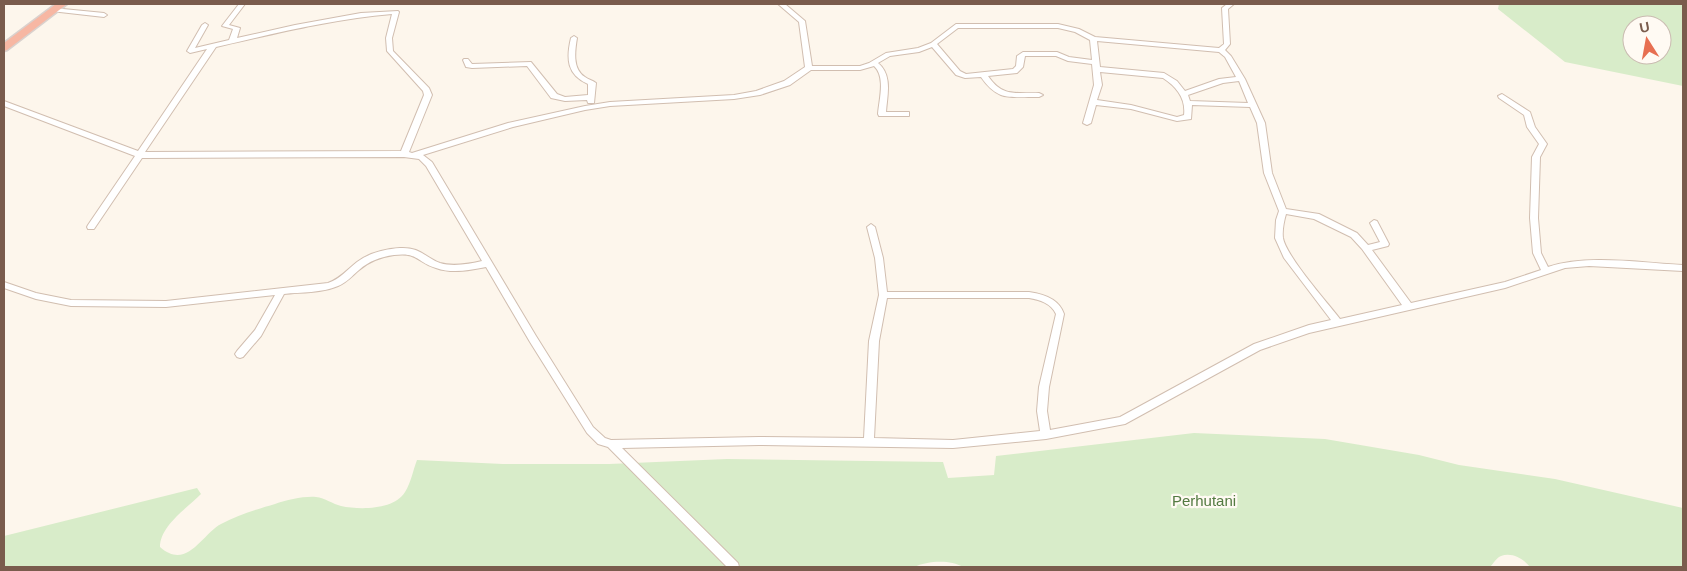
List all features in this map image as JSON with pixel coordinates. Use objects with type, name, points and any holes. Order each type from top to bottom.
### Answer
[{"type":"highway","points":[[4,48],[62,4]]},
{"type":"street","points":[[232,42],[237,28],[226,26],[242,4]]},
{"type":"street","points":[[781,4],[804,24],[810,68]]},
{"type":"street","points":[[1221,50],[1227,44],[1225,8],[1231,4]]},
{"type":"street","points":[[53,10],[104,15]]},
{"type":"street","points":[[205,25],[190,50],[343,18],[396,12],[389,38],[390,51],[426,90],[428,95],[404,154]]},
{"type":"street","points":[[414,155],[485,132],[590,106],[746,95],[787,84],[810,68],[858,68],[873,64],[888,54],[919,50],[933,44],[953,27],[960,26],[1058,26],[1077,30],[1093,39],[1221,50],[1228,56],[1261,123],[1268,173],[1283,211],[1279,228],[1282,246],[1287,256],[1338,323]]},
{"type":"street","points":[[574,38],[570,54],[571,59],[579,76],[592,83],[590,106]]},
{"type":"street","points":[[1087,123],[1098,85],[1093,39]]},
{"type":"street","points":[[933,44],[962,75],[984,75],[1018,70],[1020,56],[1023,54],[1057,54],[1068,59],[1095,65],[1161,75],[1170,79],[1184,94],[1188,104],[1188,117],[1177,119],[1131,107],[1092,102]]},
{"type":"street","points":[[91,227],[213,46]]},
{"type":"street","points":[[466,60],[468,65],[472,66],[529,64],[554,96],[565,98],[591,96]]},
{"type":"street","points":[[873,64],[879,67],[883,74],[882,114],[906,114]]},
{"type":"street","points":[[984,75],[994,89],[1001,94],[1039,95]]},
{"type":"street","points":[[1184,94],[1222,82],[1241,80]]},
{"type":"street","points":[[1502,96],[1527,114],[1543,144],[1536,157],[1534,218],[1537,253],[1546,270]]},
{"type":"street","points":[[1188,104],[1195,102],[1252,105]]},
{"type":"street","points":[[4,103],[140,155],[404,154],[424,159],[429,164],[533,339],[590,430],[602,441],[611,444],[759,441],[968,443],[1046,435],[1122,420],[1257,348],[1293,333],[1505,285],[1565,265],[1589,263],[1683,268]]},
{"type":"street","points":[[1283,211],[1320,218],[1354,235],[1409,307]]},
{"type":"street","points":[[1367,251],[1369,248],[1385,244],[1374,223]]},
{"type":"street","points":[[869,442],[874,341],[883,295],[879,258],[871,227]]},
{"type":"street","points":[[4,285],[46,298],[80,303],[166,304],[281,292],[336,284],[365,260],[393,252],[419,253],[434,264],[448,268],[489,263]]},
{"type":"street","points":[[240,354],[258,333],[281,292]]},
{"type":"street","points":[[883,295],[1029,295],[1055,305],[1060,314],[1042,401],[1046,435]]},
{"type":"street","points":[[611,444],[734,567]]},
{"type":"green space","points":[[1499,4],[1683,4],[1683,86],[1565,62],[1498,9]]},
{"type":"green space","name":"Perhutani","points":[[1194,433],[1325,439],[1419,455],[1459,465],[1555,479],[1683,508],[1683,567],[1530,567],[1521,559],[1505,555],[1497,559],[1490,567],[963,567],[958,564],[939,562],[925,563],[914,567],[4,567],[4,536],[197,488],[201,494],[175,518],[161,539],[160,547],[170,553],[178,555],[186,553],[221,524],[255,510],[290,500],[316,497],[349,507],[367,508],[385,505],[400,498],[405,492],[417,460],[503,464],[609,464],[727,459],[943,462],[948,478],[994,475],[996,456]]}]
